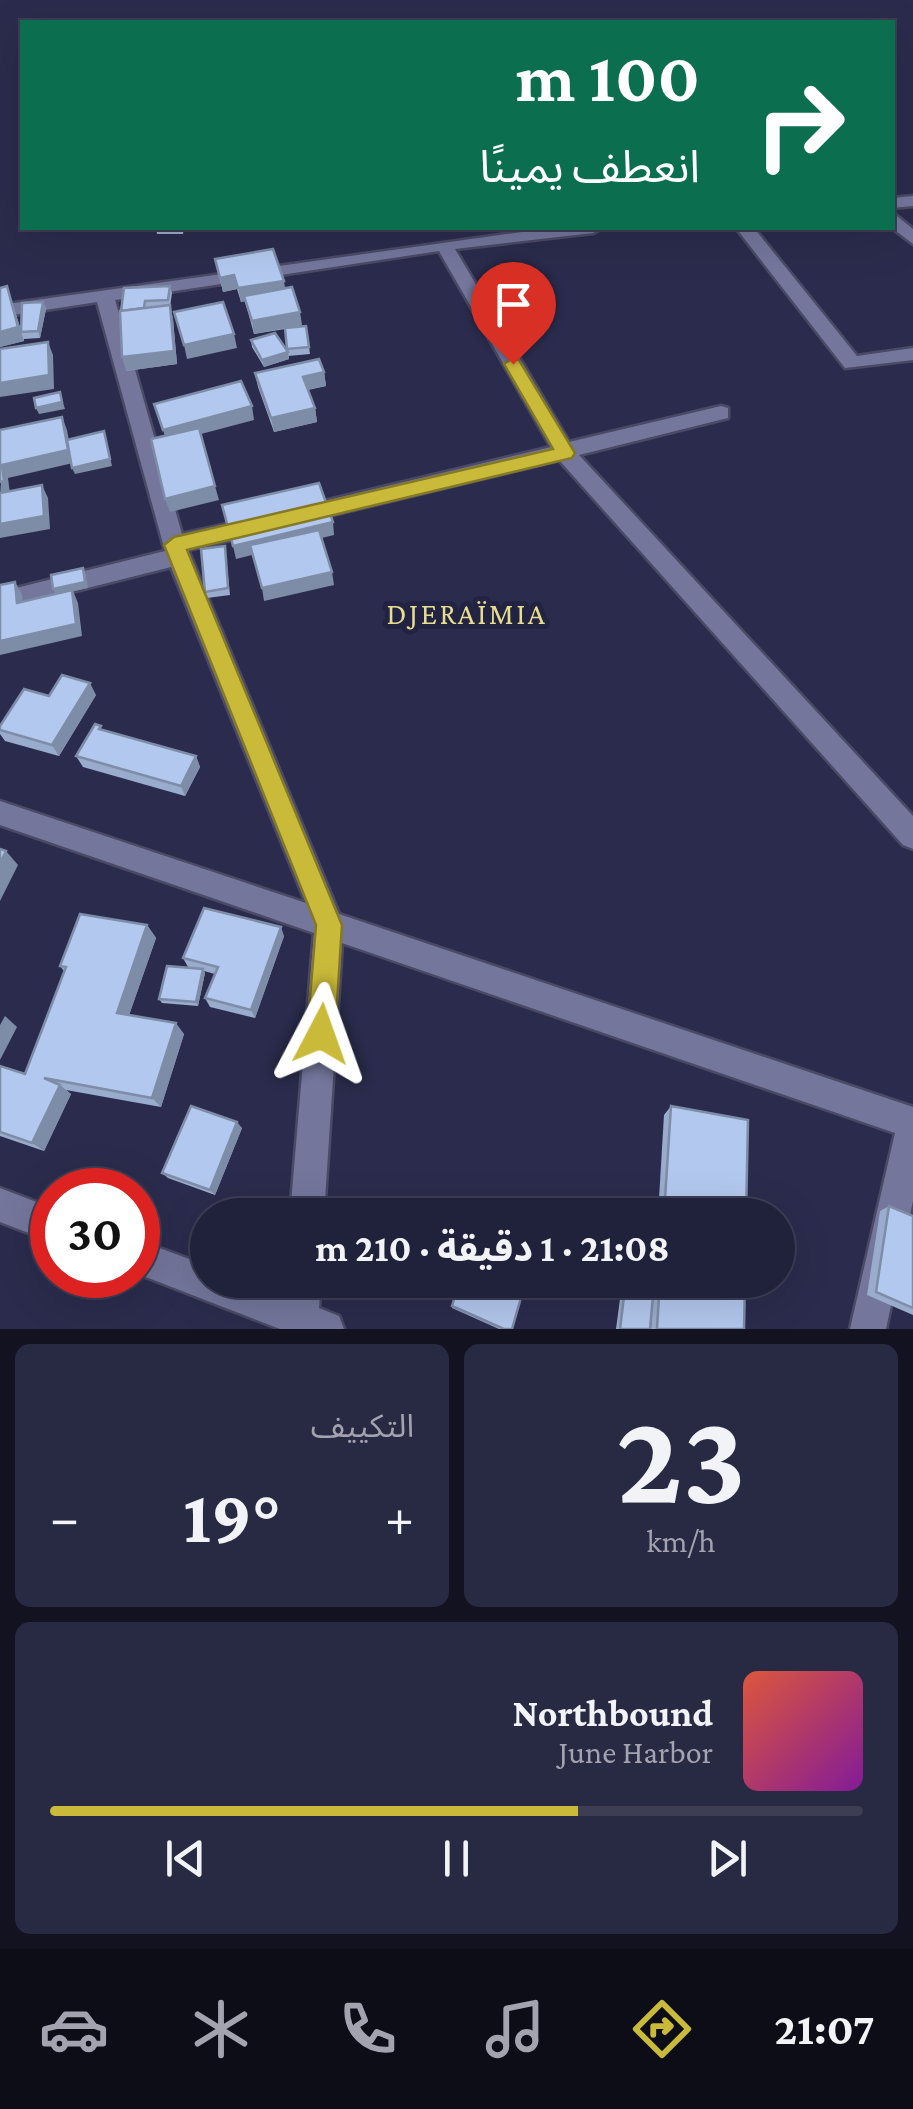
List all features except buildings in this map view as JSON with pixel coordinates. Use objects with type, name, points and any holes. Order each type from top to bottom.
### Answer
[{"type":"street","points":[[895,220],[913,239]]},
{"type":"street","points":[[0,311],[444,245],[575,230]]},
{"type":"street","points":[[746,230],[852,363],[913,354]]},
{"type":"street","points":[[444,245],[565,453],[913,836]]},
{"type":"street","points":[[105,297],[177,550],[329,925],[309,1198]]},
{"type":"street","points":[[0,602],[177,550],[721,413]]},
{"type":"street","points":[[0,813],[913,1124],[868,1329]]},
{"type":"street","points":[[0,1205],[30,1217]]},
{"type":"street","points":[[160,1265],[313,1324]]},
{"type":"street","points":[[306,1298],[313,1324]]},
{"type":"district","name":"DJERAÏMIA","points":[[467,614]]},
{"type":"route","points":[[321,1034],[329,925],[174,545],[565,453],[513,364]]}]
